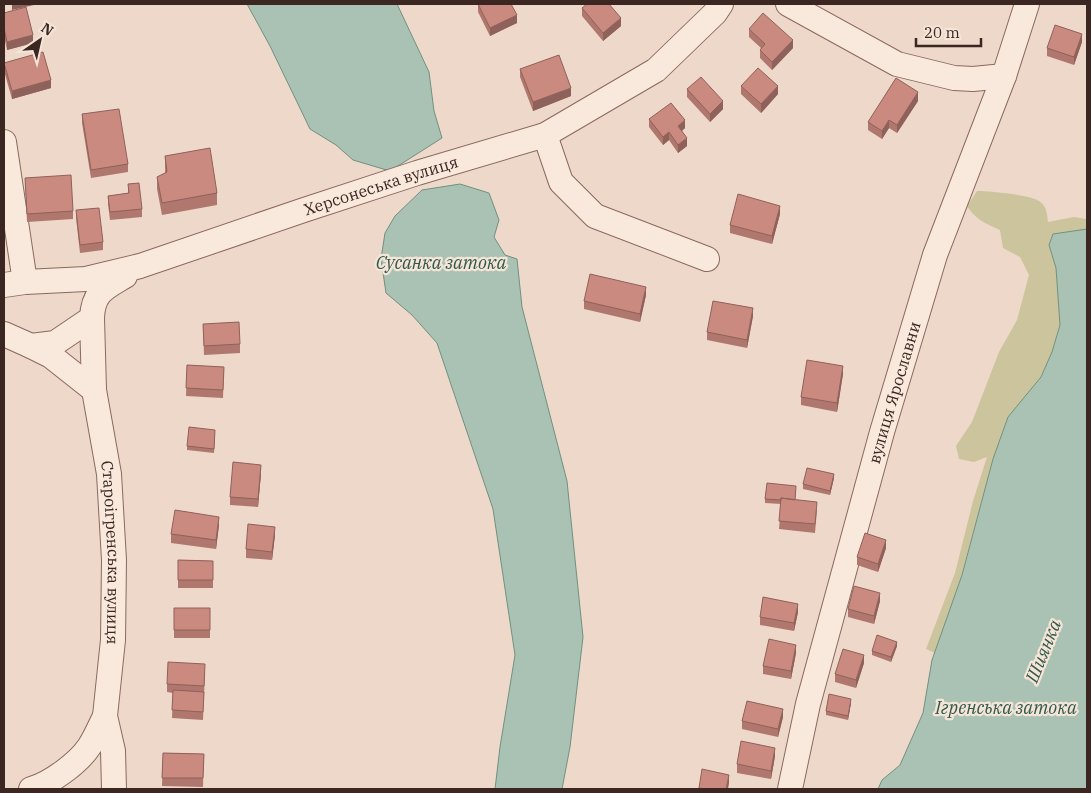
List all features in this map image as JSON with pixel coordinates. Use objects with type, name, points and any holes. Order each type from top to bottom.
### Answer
[{"type":"street","name":"Херсонеська вулиця","points":[[14,284],[86,279],[140,266],[417,173],[545,135],[656,70],[715,13],[721,4]]},
{"type":"street","points":[[788,4],[897,64],[954,78],[973,79],[1004,76]]},
{"type":"street","name":"вулиця Ярославни","points":[[790,789],[808,704],[882,432],[935,255],[1004,76],[1027,4]]},
{"type":"street","points":[[545,135],[561,182],[595,216],[707,259]]},
{"type":"street","points":[[4,142],[14,284]]},
{"type":"street","name":"Староігренська вулиця","points":[[114,789],[113,752],[106,716],[113,640],[114,560],[109,474],[94,390],[92,310],[99,292],[140,266]]},
{"type":"street","points":[[31,346],[55,344],[92,318]]},
{"type":"street","points":[[4,334],[51,356],[94,390]]},
{"type":"street","points":[[31,789],[37,788],[65,771],[88,748],[106,716]]},
{"type":"shaded area","points":[[977,191],[1010,194],[1035,199],[1042,203],[1045,208],[1048,222],[1074,217],[1086,219],[1087,229],[1053,234],[1049,245],[1056,268],[1060,325],[1052,352],[1041,377],[1008,417],[993,459],[961,577],[935,653],[926,649],[955,573],[973,501],[987,457],[974,462],[959,459],[956,446],[972,422],[999,352],[1017,320],[1029,275],[1020,257],[1003,248],[1000,230],[981,221],[967,206]]},
{"type":"water","points":[[247,4],[397,4],[429,72],[434,111],[442,138],[390,171],[353,160],[336,145],[310,129],[270,46]]},
{"type":"water","name":"Сусанка затока","points":[[460,184],[489,193],[499,220],[494,237],[505,255],[517,259],[522,307],[567,481],[583,637],[570,747],[562,789],[495,789],[515,655],[493,509],[437,343],[412,315],[386,293],[381,259],[385,233],[395,216],[422,190]]},
{"type":"water","name":"Ігренська затока","points":[[1087,229],[1087,789],[878,789],[882,780],[900,765],[923,713],[932,660],[962,575],[993,459],[1008,417],[1041,377],[1052,352],[1060,325],[1056,268],[1049,245],[1053,234]]},
{"type":"building","points":[[478,4],[511,4],[517,15],[490,28]]},
{"type":"building","points":[[587,4],[609,4],[621,18],[603,33],[582,8]]},
{"type":"building","points":[[26,7],[33,35],[7,42],[4,28],[4,13]]},
{"type":"building","points":[[763,13],[793,40],[772,62],[760,50],[765,44],[749,29]]},
{"type":"building","points":[[1055,25],[1082,34],[1074,57],[1047,48]]},
{"type":"building","points":[[43,52],[51,80],[12,91],[4,63]]},
{"type":"building","points":[[559,55],[571,88],[533,102],[520,69]]},
{"type":"building","points":[[758,68],[778,86],[761,104],[741,86]]},
{"type":"building","points":[[701,77],[723,101],[710,114],[687,89]]},
{"type":"building","points":[[896,78],[918,92],[897,125],[889,120],[882,131],[868,122]]},
{"type":"building","points":[[671,103],[685,120],[678,126],[687,138],[678,145],[669,132],[663,137],[649,119]]},
{"type":"building","points":[[119,109],[128,164],[91,170],[82,114]]},
{"type":"building","points":[[210,148],[217,193],[162,203],[157,177],[167,172],[165,156]]},
{"type":"building","points":[[71,175],[73,211],[27,214],[25,178]]},
{"type":"building","points":[[139,183],[142,209],[110,212],[108,196],[129,193],[128,184]]},
{"type":"building","points":[[738,194],[780,206],[772,236],[730,225]]},
{"type":"building","points":[[99,208],[103,242],[80,245],[76,210]]},
{"type":"building","points":[[590,274],[646,287],[640,314],[584,301]]},
{"type":"building","points":[[713,301],[753,308],[747,340],[707,332]]},
{"type":"building","points":[[239,322],[240,344],[204,346],[203,324]]},
{"type":"building","points":[[807,360],[843,366],[837,403],[801,397]]},
{"type":"building","points":[[187,365],[224,367],[223,390],[186,388]]},
{"type":"building","points":[[189,427],[215,430],[214,449],[187,446]]},
{"type":"building","points":[[233,462],[261,465],[258,499],[230,497]]},
{"type":"building","points":[[807,468],[834,474],[830,491],[803,484]]},
{"type":"building","points":[[767,483],[796,486],[795,500],[781,498],[781,500],[765,499]]},
{"type":"building","points":[[781,498],[817,502],[815,524],[779,521]]},
{"type":"building","points":[[175,510],[219,517],[216,540],[171,534]]},
{"type":"building","points":[[248,524],[275,527],[272,552],[246,549]]},
{"type":"building","points":[[865,533],[886,540],[878,564],[857,557]]},
{"type":"building","points":[[178,560],[213,561],[213,580],[178,580]]},
{"type":"building","points":[[854,586],[880,593],[874,616],[848,609]]},
{"type":"building","points":[[763,597],[798,604],[794,623],[760,617]]},
{"type":"building","points":[[174,608],[210,608],[210,630],[174,630]]},
{"type":"building","points":[[877,635],[897,642],[891,657],[872,651]]},
{"type":"building","points":[[769,639],[796,645],[791,671],[763,666]]},
{"type":"building","points":[[843,649],[864,655],[856,680],[835,674]]},
{"type":"building","points":[[168,662],[205,664],[204,686],[167,684]]},
{"type":"building","points":[[173,690],[204,692],[203,712],[172,710]]},
{"type":"building","points":[[829,694],[851,699],[848,716],[826,711]]},
{"type":"building","points":[[747,701],[783,709],[778,729],[742,721]]},
{"type":"building","points":[[741,741],[775,748],[771,771],[737,764]]},
{"type":"building","points":[[163,753],[204,754],[203,778],[162,778]]},
{"type":"building","points":[[702,769],[729,775],[726,789],[699,788]]},
{"type":"water label","name":"Шиянка","points":[[1043,651]]}]
